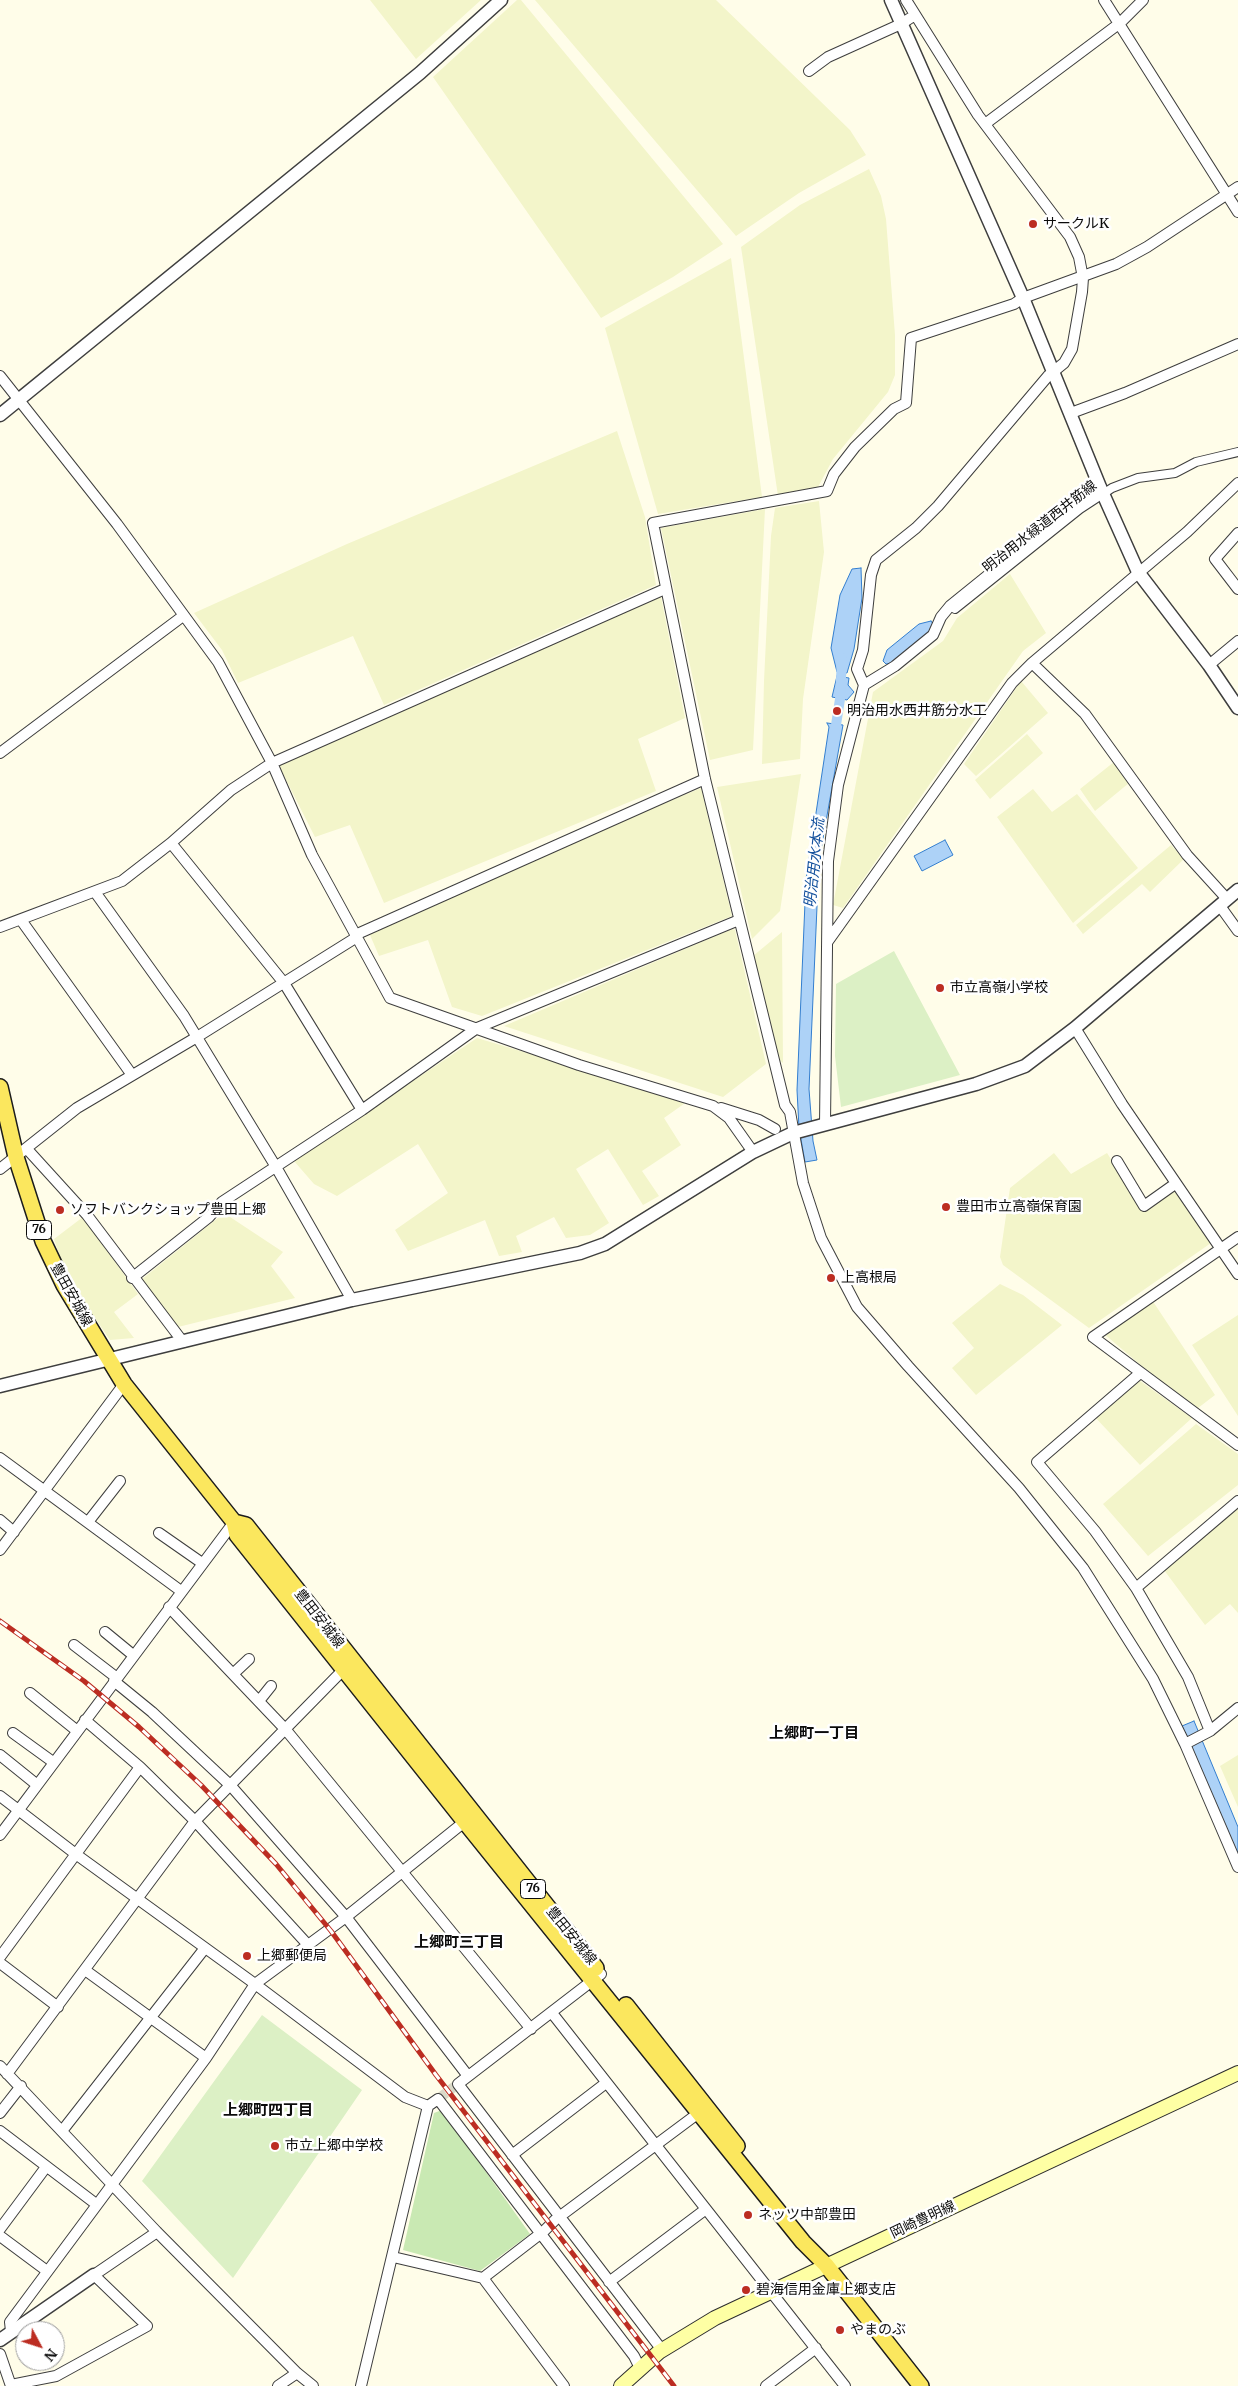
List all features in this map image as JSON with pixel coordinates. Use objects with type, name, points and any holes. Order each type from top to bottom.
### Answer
[{"type":"main road","name":"豊田安城線","points":[[0,1087],[22,1153],[43,1241],[64,1285],[124,1384],[234,1522],[246,1525],[348,1666],[703,2110],[812,2240],[826,2265],[921,2386]]},
{"type":"main road","name":"岡崎豊明線","points":[[621,2386],[662,2350],[715,2318],[1238,2073]]},
{"type":"street","points":[[0,415],[420,73],[501,0]]},
{"type":"street","points":[[891,0],[1023,298],[1102,491],[1138,572],[1209,665],[1238,708]]},
{"type":"street","points":[[819,1126],[828,941],[828,861],[838,785],[864,686],[857,669],[863,650],[871,575],[876,560],[916,528],[938,506],[1048,376],[1064,363],[1072,349],[1083,278],[1080,257],[1070,237],[985,124],[906,0]]},
{"type":"street","points":[[1104,0],[1238,212]]},
{"type":"street","points":[[985,124],[1120,23],[1143,0]]},
{"type":"street","points":[[809,71],[828,57],[901,24],[915,15]]},
{"type":"street","points":[[1238,187],[1147,248],[1083,278],[1023,298],[1014,304],[911,338],[906,403],[894,409],[855,447],[834,474],[827,492],[653,523],[705,779],[739,920],[796,1132],[803,1183],[821,1238],[857,1307],[1019,1488],[1083,1568],[1153,1679],[1188,1744],[1238,1867]]},
{"type":"street","points":[[1071,413],[1125,393],[1238,344]]},
{"type":"street","points":[[0,376],[118,524],[218,662],[272,763],[312,855],[390,998],[579,1065],[759,1120],[775,1129]]},
{"type":"street","name":"明治用水緑道西井筋線","points":[[1102,491],[1138,478],[1175,473],[1196,462],[1238,452]]},
{"type":"street","points":[[828,941],[1012,684],[1032,663],[1187,532],[1238,483]]},
{"type":"street","points":[[864,686],[895,666],[934,635],[941,617],[950,606],[1075,504],[1102,491]]},
{"type":"street","points":[[1238,533],[1215,560],[1238,588]]},
{"type":"street","points":[[0,927],[122,881],[171,843],[231,790],[272,763],[665,589]]},
{"type":"street","points":[[0,753],[183,616]]},
{"type":"street","points":[[1209,665],[1238,641]]},
{"type":"street","points":[[1032,663],[1085,714],[1224,903],[1238,931]]},
{"type":"street","points":[[0,1170],[77,1108],[197,1037],[356,936],[705,779]]},
{"type":"street","points":[[171,843],[284,982],[362,1110]]},
{"type":"street","points":[[0,1386],[352,1300],[580,1253],[605,1244],[753,1152],[796,1132],[976,1084],[1025,1066],[1075,1028],[1238,890]]},
{"type":"street","points":[[95,892],[197,1037],[276,1167],[352,1300]]},
{"type":"street","points":[[21,920],[132,1075]]},
{"type":"street","points":[[132,1278],[209,1217],[222,1202],[362,1110],[477,1028],[739,920]]},
{"type":"street","points":[[1075,1028],[1122,1104],[1238,1274]]},
{"type":"street","points":[[713,1106],[729,1118],[753,1152]]},
{"type":"street","points":[[22,1153],[87,1215],[132,1278],[183,1342]]},
{"type":"street","points":[[1116,1161],[1144,1206],[1176,1184]]},
{"type":"street","points":[[1238,1237],[1093,1337],[1139,1374],[1238,1445]]},
{"type":"street","points":[[1139,1374],[1037,1462],[1095,1531],[1136,1588],[1188,1677],[1206,1734]]},
{"type":"street","points":[[1,1547],[124,1384]]},
{"type":"street","points":[[0,1458],[181,1591]]},
{"type":"street","points":[[88,1522],[120,1481]]},
{"type":"street","points":[[1136,1588],[1238,1501]]},
{"type":"street","points":[[0,1520],[14,1532]]},
{"type":"street","points":[[0,1835],[76,1730],[234,1522]]},
{"type":"street","points":[[159,1532],[202,1563]]},
{"type":"street","points":[[169,1607],[286,1730],[531,2029]]},
{"type":"street","points":[[105,1632],[134,1655]]},
{"type":"street","points":[[74,1645],[116,1679],[231,1786],[346,1918],[468,2076]]},
{"type":"street","points":[[232,1674],[250,1659]]},
{"type":"street","points":[[314,2386],[297,2372],[156,2232],[4,2070],[58,2007],[195,1821],[348,1666]]},
{"type":"street","points":[[259,1701],[271,1686]]},
{"type":"street","points":[[30,1693],[76,1730]]},
{"type":"street","points":[[1188,1744],[1206,1734],[1238,1708]]},
{"type":"street","points":[[85,1720],[140,1767],[195,1821],[309,1946]]},
{"type":"street","points":[[13,1733],[53,1762]]},
{"type":"street","points":[[0,1755],[36,1784]]},
{"type":"street","points":[[0,1958],[140,1767]]},
{"type":"street","points":[[0,1796],[76,1855],[256,1984],[405,2097],[428,2106]]},
{"type":"street","points":[[11,2332],[10,2322],[206,2058],[256,1984],[346,1918],[470,1819]]},
{"type":"street","points":[[62,2131],[205,1948]]},
{"type":"street","points":[[0,1964],[58,2007]]},
{"type":"street","points":[[85,1970],[206,2058]]},
{"type":"street","points":[[597,1977],[458,2084],[662,2350]]},
{"type":"street","points":[[552,2013],[845,2386]]},
{"type":"street","points":[[512,2155],[606,2083]]},
{"type":"street","points":[[0,2113],[20,2086]]},
{"type":"street","points":[[361,2386],[428,2106],[438,2099],[634,2356],[640,2368]]},
{"type":"street","points":[[482,2278],[703,2110]]},
{"type":"street","points":[[0,2131],[96,2204]]},
{"type":"street","points":[[0,2229],[46,2167]]},
{"type":"street","points":[[609,2282],[706,2209]]},
{"type":"street","points":[[0,2340],[156,2232]]},
{"type":"street","points":[[0,2236],[47,2271]]},
{"type":"street","points":[[393,2257],[482,2278],[563,2386]]},
{"type":"street","points":[[0,2354],[11,2386],[56,2376],[148,2326],[94,2276]]},
{"type":"street","points":[[766,2386],[816,2348]]},
{"type":"street","points":[[278,2386],[297,2372]]},
{"type":"green space","points":[[370,0],[481,0],[416,59]]},
{"type":"green space","points":[[517,0],[521,0],[723,244],[673,277],[601,318],[433,77]]},
{"type":"green space","points":[[535,0],[716,0],[850,130],[866,155],[799,193],[736,236]]},
{"type":"green space","points":[[869,169],[881,196],[886,219],[895,335],[895,375],[888,392],[833,459],[818,487],[778,496],[741,247],[800,205]]},
{"type":"green space","points":[[731,258],[762,497],[658,514],[605,328]]},
{"type":"green space","points":[[617,431],[645,517],[656,585],[384,705],[353,636],[238,683],[222,650],[194,613],[347,544]]},
{"type":"green space","points":[[819,501],[824,552],[803,699],[800,759],[762,764],[771,536],[775,508]]},
{"type":"green space","points":[[765,509],[753,750],[710,760],[661,528]]},
{"type":"green space","points":[[1010,574],[1046,633],[1023,651],[843,908],[833,905],[873,692],[943,641],[957,618]]},
{"type":"green space","points":[[661,597],[685,718],[638,739],[656,791],[384,903],[350,825],[315,837],[276,760]]},
{"type":"green space","points":[[1021,681],[1048,713],[976,776],[964,764]]},
{"type":"green space","points":[[1027,734],[1043,753],[990,799],[975,780]]},
{"type":"green space","points":[[1114,762],[1129,783],[1095,811],[1080,789]]},
{"type":"green space","points":[[801,774],[780,911],[752,939],[717,787]]},
{"type":"green space","points":[[701,788],[732,916],[482,1016],[452,1007],[428,940],[379,956],[367,928]]},
{"type":"green space","points":[[1033,789],[1052,812],[1077,794],[1138,868],[1073,923],[997,817]]},
{"type":"green space","points":[[1171,845],[1184,859],[1150,892],[1142,884],[1083,934],[1076,925]]},
{"type":"green space","points":[[732,929],[735,930],[766,1064],[723,1097],[504,1026]]},
{"type":"green space","points":[[782,932],[783,1063],[777,1058],[753,956]]},
{"type":"green space","points":[[894,951],[960,1075],[841,1107],[835,1056],[836,984]]},
{"type":"green space","points":[[477,1038],[688,1101],[664,1118],[681,1145],[642,1171],[659,1196],[643,1205],[608,1149],[576,1169],[609,1223],[590,1235],[566,1238],[554,1217],[516,1236],[522,1252],[499,1256],[485,1220],[408,1251],[395,1230],[448,1193],[418,1144],[337,1196],[314,1184],[294,1161]]},
{"type":"green space","points":[[1054,1153],[1071,1174],[1107,1153],[1144,1211],[1175,1191],[1211,1243],[1089,1328],[1003,1265],[1000,1257],[1010,1188]]},
{"type":"green space","points":[[224,1213],[283,1252],[271,1266],[295,1298],[178,1327],[141,1280]]},
{"type":"green space","points":[[83,1217],[138,1294],[114,1312],[134,1338],[110,1340],[90,1311],[62,1263],[54,1239]]},
{"type":"green space","points":[[1000,1284],[1023,1295],[1062,1325],[976,1395],[952,1368],[974,1348],[952,1323]]},
{"type":"green space","points":[[1152,1300],[1215,1395],[1198,1408],[1143,1367],[1103,1333]]},
{"type":"green space","points":[[1238,1315],[1238,1416],[1192,1345]]},
{"type":"green space","points":[[1136,1378],[1192,1418],[1140,1465],[1092,1414]]},
{"type":"green space","points":[[1196,1424],[1238,1454],[1238,1485],[1148,1556],[1103,1504]]},
{"type":"green space","points":[[1238,1498],[1238,1613],[1230,1604],[1205,1625],[1158,1562]]},
{"type":"green space","points":[[1238,1755],[1238,1807],[1220,1766]]},
{"type":"green space","points":[[262,2015],[362,2090],[233,2278],[142,2181]]},
{"type":"green space","points":[[442,2110],[530,2234],[480,2271],[403,2250],[434,2113]]},
{"type":"water","points":[[861,568],[862,598],[854,649],[847,673],[837,672],[831,648],[840,595],[852,569]]},
{"type":"water","points":[[931,621],[933,624],[929,634],[897,662],[886,664],[883,661],[887,650],[919,624]]},
{"type":"water","points":[[837,676],[849,678],[848,685],[854,692],[847,700],[832,697]]},
{"type":"water","points":[[827,723],[843,725],[819,861],[809,1089],[813,1141],[817,1160],[805,1162],[799,1128],[797,1090],[806,879],[829,727]]},
{"type":"water","points":[[945,840],[953,855],[922,871],[914,856]]},
{"type":"water","points":[[1194,1721],[1238,1827],[1238,1857],[1182,1726]]},
{"type":"waterway","name":"明治用水本流","points":[[834,738],[840,699],[842,658]]},
{"type":"tunnel","points":[[438,2099],[458,2084]]},
{"type":"railway","points":[[0,1621],[84,1681],[139,1727],[201,1785],[276,1864],[331,1931],[436,2075],[674,2386]]},
{"type":"place","name":"サークルK","points":[[1033,224]]},
{"type":"place","name":"明治用水西井筋分水工","points":[[837,711]]},
{"type":"place","name":"市立高嶺小学校","points":[[940,988]]},
{"type":"place","name":"豊田市立高嶺保育園","points":[[946,1207]]},
{"type":"place","name":"ソフトバンクショップ豊田上郷","points":[[60,1210]]},
{"type":"place","name":"上高根局","points":[[831,1278]]},
{"type":"place","name":"上郷郵便局","points":[[247,1956]]},
{"type":"place","name":"市立上郷中学校","points":[[275,2146]]},
{"type":"place","name":"ネッツ中部豊田","points":[[748,2215]]},
{"type":"place","name":"碧海信用金庫上郷支店","points":[[746,2290]]},
{"type":"place","name":"やまのぶ","points":[[840,2330]]},
{"type":"district","name":"上郷町一丁目","points":[[814,1734]]},
{"type":"district","name":"上郷町三丁目","points":[[459,1943]]},
{"type":"district","name":"上郷町四丁目","points":[[268,2111]]}]
